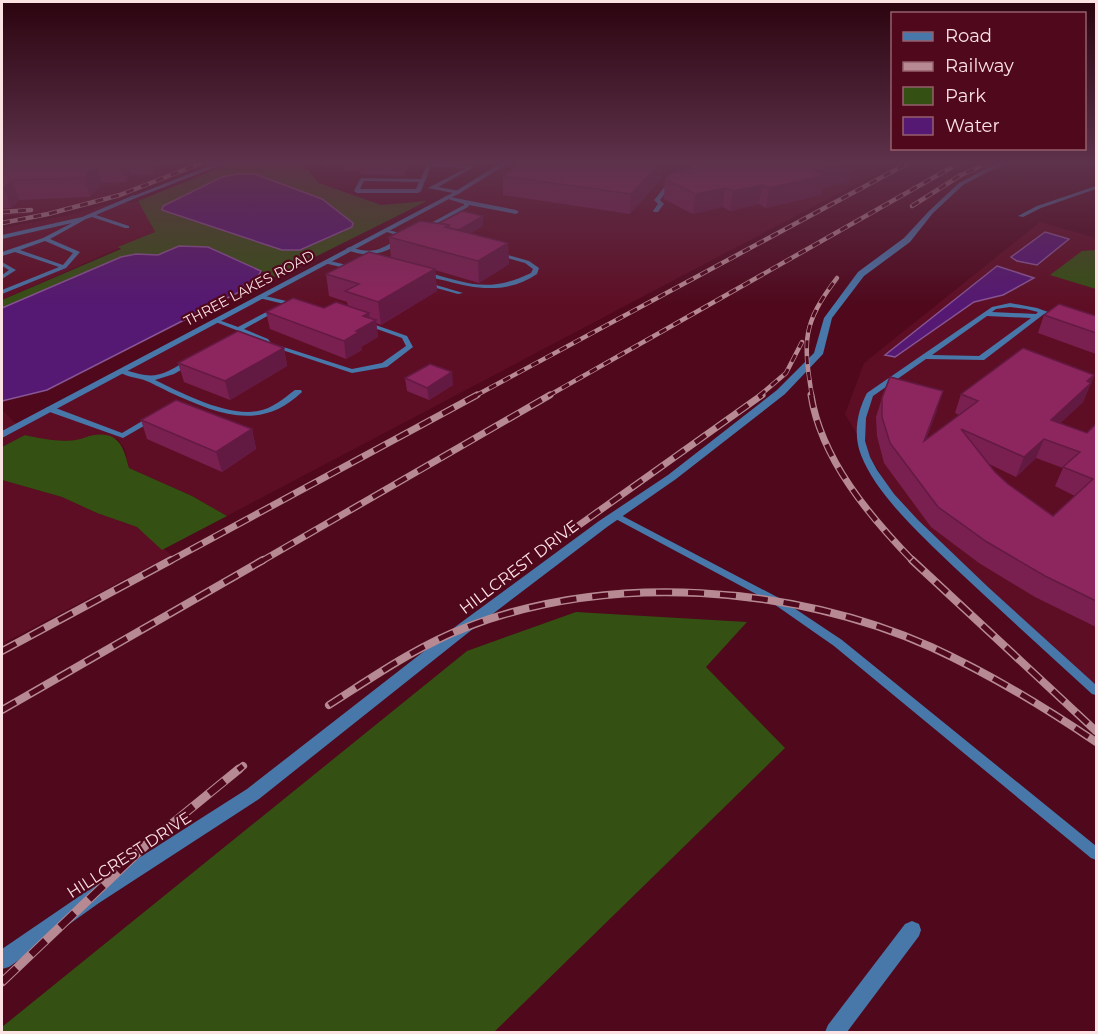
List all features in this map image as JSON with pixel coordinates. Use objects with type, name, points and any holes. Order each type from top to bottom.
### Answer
[{"type":"street","name":"THREE LAKES ROAD","points":[[2,435],[423,210]]},
{"type":"street","name":"HILLCREST DRIVE","points":[[2,960],[93,897],[253,794],[464,628],[615,515],[672,477],[791,384],[818,354],[828,318],[861,274],[907,240],[932,210]]},
{"type":"street","points":[[834,1032],[912,930]]},
{"type":"lane","points":[[2,237],[84,218],[103,210]]},
{"type":"lane","points":[[433,224],[458,210]]},
{"type":"lane","points":[[506,210],[516,212]]},
{"type":"lane","points":[[1021,216],[1032,210]]},
{"type":"lane","points":[[92,215],[127,227]]},
{"type":"lane","points":[[2,254],[45,239],[84,218]]},
{"type":"lane","points":[[386,230],[413,237]]},
{"type":"lane","points":[[364,254],[381,251],[402,239],[402,235]]},
{"type":"lane","points":[[2,292],[64,267],[77,252],[45,239]]},
{"type":"lane","points":[[13,249],[64,267]]},
{"type":"lane","points":[[349,249],[380,261]]},
{"type":"lane","points":[[418,271],[485,289],[515,285],[534,274],[536,268],[527,262],[493,253]]},
{"type":"lane","points":[[326,262],[362,268]]},
{"type":"lane","points":[[2,264],[13,269],[11,273],[2,277]]},
{"type":"lane","points":[[416,281],[460,293]]},
{"type":"lane","points":[[261,297],[307,307]]},
{"type":"lane","points":[[239,329],[288,302]]},
{"type":"lane","points":[[1068,320],[1040,314],[1015,304],[1004,304],[985,314],[870,395],[861,413],[860,435],[866,457],[879,478],[916,524],[1096,691]]},
{"type":"lane","points":[[925,357],[981,358],[1040,314]]},
{"type":"lane","points":[[216,321],[266,340],[269,344],[352,371],[384,365],[411,347],[405,337],[355,320]]},
{"type":"lane","points":[[122,371],[136,378],[166,376],[201,356]]},
{"type":"lane","points":[[147,379],[189,398],[238,414],[258,414],[276,408],[298,392]]},
{"type":"lane","points":[[50,409],[123,435],[155,418]]},
{"type":"lane","points":[[615,515],[775,600],[838,643],[1096,854]]},
{"type":"shaded area","points":[[2,210],[53,210],[42,213],[2,217]]},
{"type":"shaded area","points":[[86,210],[143,210],[155,232],[2,300],[2,228]]},
{"type":"shaded area","points":[[423,210],[806,210],[227,516],[192,496],[129,468],[125,450],[118,439],[95,435],[79,440],[50,441],[25,435],[2,447],[2,410],[18,426]]},
{"type":"shaded area","points":[[1040,222],[1096,238],[1096,697],[908,521],[845,414],[864,363]]},
{"type":"shaded area","points":[[2,480],[62,497],[97,513],[137,527],[171,555],[2,644]]},
{"type":"green space","points":[[143,210],[408,210],[275,277],[208,247],[179,246],[158,255],[136,254],[2,308],[2,300],[155,232]]},
{"type":"green space","points":[[1096,250],[1096,289],[1050,275],[1082,251]]},
{"type":"green space","points":[[102,434],[115,438],[125,454],[129,468],[192,496],[227,516],[162,550],[137,527],[97,513],[62,497],[2,480],[2,447],[25,435],[63,441]]},
{"type":"green space","points":[[576,612],[747,622],[706,667],[785,748],[494,1032],[2,1032],[2,1027],[467,651]]},
{"type":"water","points":[[163,210],[337,210],[353,223],[352,227],[300,250],[282,250]]},
{"type":"water","points":[[1045,232],[1069,239],[1037,265],[1017,261],[1011,257]]},
{"type":"water","points":[[179,246],[208,247],[261,271],[256,280],[243,290],[47,390],[2,401],[2,308],[121,257],[136,254],[158,255]]},
{"type":"water","points":[[997,266],[1034,278],[1003,295],[974,302],[895,357],[885,355]]},
{"type":"building","points":[[462,211],[483,216],[459,230],[439,223]]},
{"type":"building","points":[[420,221],[449,225],[445,227],[508,243],[478,261],[389,237]]},
{"type":"building","points":[[369,252],[435,269],[378,302],[345,291],[359,284],[326,274]]},
{"type":"building","points":[[293,298],[324,308],[336,302],[369,313],[363,316],[376,320],[344,341],[266,312]]},
{"type":"building","points":[[1059,304],[1096,316],[1096,333],[1044,315]]},
{"type":"building","points":[[238,331],[284,348],[225,381],[178,363]]},
{"type":"building","points":[[1023,348],[1094,375],[1087,381],[1091,383],[1051,420],[1087,433],[1096,424],[1096,601],[1045,576],[987,542],[938,507],[890,443],[882,417],[882,398],[890,377],[943,391],[924,441],[978,401],[961,394]],"holes":[[[961,429],[1024,457],[1044,439],[1080,452],[1063,467],[1093,479],[1053,516],[995,472]]]},
{"type":"building","points":[[430,364],[452,372],[427,388],[405,378]]},
{"type":"building","points":[[176,400],[252,429],[216,452],[141,420]]},
{"type":"railway","points":[[2,212],[27,210]]},
{"type":"railway","points":[[2,223],[62,210]]},
{"type":"railway","points":[[475,396],[820,210]]},
{"type":"railway","points":[[548,396],[876,210]]},
{"type":"railway","points":[[812,396],[807,361],[808,334],[817,308],[837,278]]},
{"type":"railway","points":[[759,396],[786,373],[802,342]]},
{"type":"railway","points":[[168,562],[477,395]]},
{"type":"railway","points":[[260,562],[550,395]]},
{"type":"railway","points":[[568,533],[762,395]]},
{"type":"railway","points":[[811,395],[816,419],[836,464],[865,506],[913,561]]},
{"type":"railway","points":[[2,651],[171,560]]},
{"type":"railway","points":[[2,710],[263,560]]},
{"type":"railway","points":[[913,561],[1096,731]]},
{"type":"railway","points":[[329,705],[431,643],[467,627],[522,610],[580,598],[640,593],[701,593],[761,599],[820,610],[877,626],[931,647],[995,679],[1096,742]]},
{"type":"railway","points":[[238,770],[243,766]]},
{"type":"railway","points":[[2,982],[146,845],[239,769]]}]
